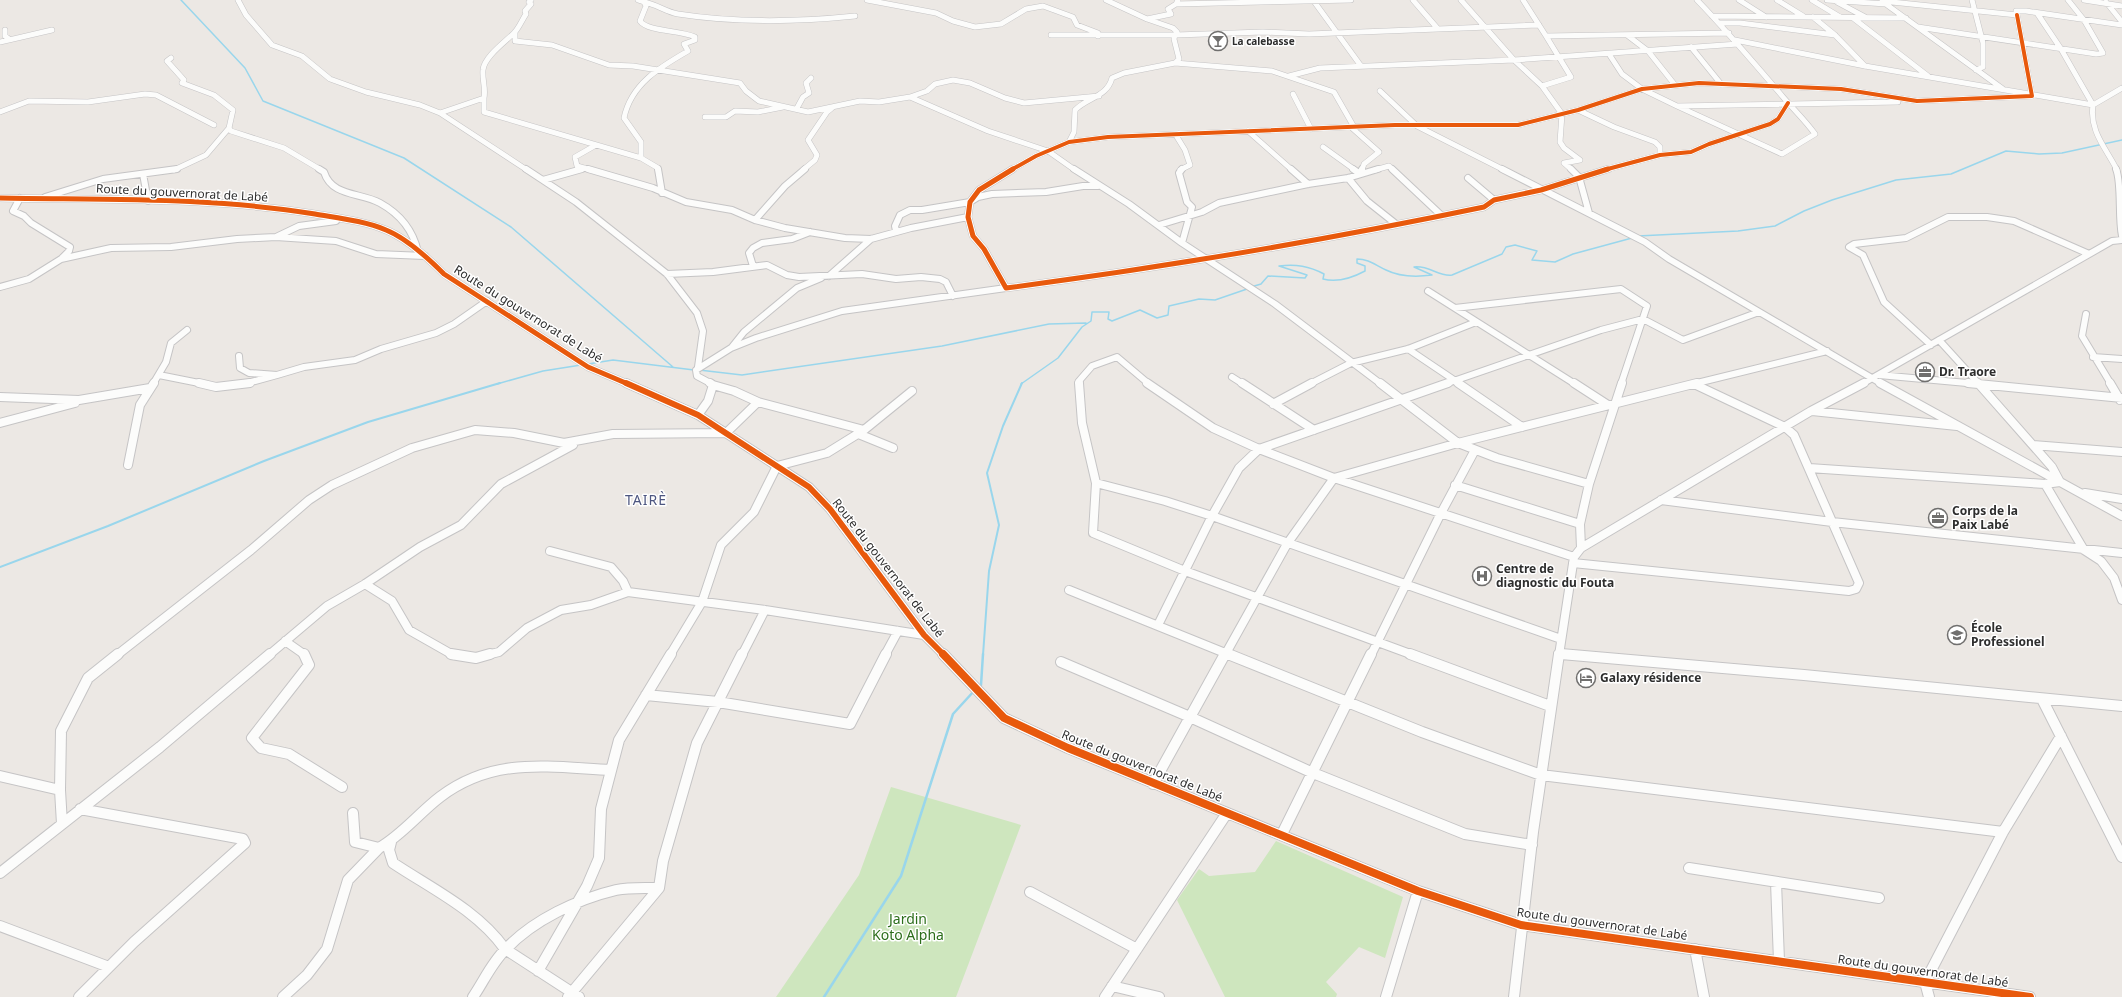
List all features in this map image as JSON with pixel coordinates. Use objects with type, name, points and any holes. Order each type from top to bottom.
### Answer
[{"type":"street","points":[[238,0],[246,15],[272,45],[302,56],[330,80],[366,92],[420,105],[440,114],[576,202],[667,274],[698,313],[700,319],[703,331],[698,367],[696,370],[697,376],[713,385],[734,391],[758,402],[864,430]]},
{"type":"street","points":[[530,0],[529,2],[531,4],[525,11],[526,14],[515,32],[504,41],[500,48],[488,57],[483,70],[486,89],[484,98],[484,112],[641,158],[658,168],[662,193]]},
{"type":"street","points":[[638,0],[657,5],[662,9],[679,14],[738,20],[801,20],[855,16]]},
{"type":"street","points":[[867,0],[936,13],[953,21],[975,27],[1001,24],[1026,9],[1042,6],[1073,17],[1076,20],[1077,25],[1098,33],[1098,36]]},
{"type":"street","points":[[1106,0],[1147,19],[1173,28],[1177,32],[1174,40],[1179,59],[1175,63]]},
{"type":"street","points":[[1313,0],[1361,66]]},
{"type":"street","points":[[1147,19],[1171,14],[1168,9],[1177,2],[1351,0]]},
{"type":"street","points":[[1413,0],[1438,30]]},
{"type":"street","points":[[1461,0],[1514,60],[1542,86],[1562,114],[1560,142],[1564,148],[1580,160],[1564,163],[1579,177],[1588,214]]},
{"type":"street","points":[[1523,0],[1571,77],[1558,79],[1553,84],[1542,86]]},
{"type":"street","points":[[1609,54],[1622,74],[1642,89],[1782,154],[1815,134],[1804,118],[1788,104],[1774,84],[1697,0]]},
{"type":"street","points":[[1739,0],[1766,17]]},
{"type":"street","points":[[1776,0],[1804,17]]},
{"type":"street","points":[[1812,0],[1842,18]]},
{"type":"street","points":[[1827,0],[1911,2],[2017,15]]},
{"type":"street","points":[[1834,0],[1866,18]]},
{"type":"street","points":[[1972,0],[1982,37],[1985,60],[1983,67],[1976,70]]},
{"type":"street","points":[[1918,27],[2096,54],[2103,53],[2084,20],[2068,0]]},
{"type":"street","points":[[2084,0],[2106,2],[2122,6]]},
{"type":"street","points":[[1883,1],[2005,91]]},
{"type":"street","points":[[641,158],[641,142],[624,118],[626,108],[636,88],[670,62],[685,54],[688,51],[684,44],[695,40],[695,37],[685,32],[668,31],[643,25],[640,21],[646,6],[644,2]]},
{"type":"street","points":[[2106,2],[2122,22]]},
{"type":"street","points":[[2032,96],[2016,11],[2037,12],[2122,25]]},
{"type":"street","points":[[1514,997],[1521,926],[1550,706],[1573,560],[1582,548],[1811,411],[1875,377],[2112,241],[2122,238],[2120,230],[2122,211],[2121,188],[2118,173],[2097,136],[2090,116],[2093,105],[2061,49],[2037,12]]},
{"type":"street","points":[[1712,16],[1906,18]]},
{"type":"street","points":[[1812,17],[1835,35],[1865,66]]},
{"type":"street","points":[[1853,18],[1930,78]]},
{"type":"street","points":[[1719,23],[1835,35]]},
{"type":"street","points":[[1051,35],[1175,35],[1263,32],[1309,34],[1539,25]]},
{"type":"street","points":[[5,30],[5,36],[9,39]]},
{"type":"street","points":[[0,42],[52,30]]},
{"type":"street","points":[[515,32],[515,41],[531,44],[552,45],[609,65],[633,66],[740,82],[746,91],[759,101],[797,108],[808,112],[860,101],[884,102],[910,97],[927,91],[942,81],[952,80],[970,83],[1005,98],[1024,103],[1099,96]]},
{"type":"street","points":[[1546,36],[1728,33]]},
{"type":"street","points":[[1627,35],[1648,51],[1675,86]]},
{"type":"street","points":[[1289,76],[1320,68],[1559,58],[1737,42],[1930,78],[2093,105],[2122,88]]},
{"type":"street","points":[[1691,47],[1721,84]]},
{"type":"street","points":[[42,199],[55,193],[104,179],[175,170],[206,155],[229,128],[233,110],[214,94],[182,83],[184,80],[168,61],[171,58]]},
{"type":"street","points":[[1070,142],[1074,132],[1075,110],[1079,106],[1099,96],[1110,86],[1112,78],[1117,76],[1175,63],[1257,68],[1289,76],[1334,92],[1353,128],[1379,152],[1364,164],[1360,174]]},
{"type":"street","points":[[797,108],[803,97],[809,93],[806,83],[811,78]]},
{"type":"street","points":[[1006,288],[984,249],[976,241],[968,217],[970,202],[979,190],[993,180],[1022,166],[1036,156],[1070,142],[1108,137],[1135,138],[1179,134],[1248,131],[1417,126],[1518,125],[1578,110],[1642,89],[1675,86],[1774,84],[1841,89],[1917,101]]},
{"type":"street","points":[[1380,91],[1417,126],[1645,242],[1669,259],[1759,312],[2122,516]]},
{"type":"street","points":[[0,112],[29,101],[88,102],[145,94],[163,98],[167,102],[214,125]]},
{"type":"street","points":[[1292,94],[1311,129]]},
{"type":"street","points":[[2112,94],[2122,95]]},
{"type":"street","points":[[1677,106],[1917,101],[2032,96]]},
{"type":"street","points":[[910,97],[988,131],[1048,152],[1098,186],[1129,204],[1182,243],[1275,304],[1458,443],[1475,450],[1589,484]]},
{"type":"street","points":[[440,114],[453,107],[470,104],[484,98]]},
{"type":"street","points":[[698,367],[715,359],[732,348],[756,338],[842,311],[1104,275],[1382,228],[1484,206],[1494,200],[1541,190],[1579,177],[1660,155],[1691,152],[1778,119],[1788,104]]},
{"type":"street","points":[[705,117],[722,117],[736,111],[758,112],[787,106]]},
{"type":"street","points":[[755,220],[785,186],[815,160],[817,156],[808,140],[827,112],[832,108]]},
{"type":"street","points":[[1578,110],[1614,127],[1655,142],[1660,147],[1660,155]]},
{"type":"street","points":[[229,128],[232,131],[284,148],[324,172],[327,181],[345,193],[367,198],[380,203],[404,221],[415,238],[418,252]]},
{"type":"street","points":[[1248,131],[1308,184]]},
{"type":"street","points":[[1179,134],[1177,137],[1185,150],[1190,165],[1180,170],[1179,173],[1188,202],[1192,207],[1182,243]]},
{"type":"street","points":[[596,145],[575,157],[577,166],[653,188],[686,202],[742,213],[755,220],[785,228],[844,238],[871,239],[896,231],[968,217]]},
{"type":"street","points":[[1323,147],[1360,174]]},
{"type":"street","points":[[1159,225],[1202,212],[1219,203],[1308,184],[1348,178],[1389,166],[1442,216]]},
{"type":"street","points":[[543,180],[558,178],[585,168]]},
{"type":"street","points":[[143,174],[148,201]]},
{"type":"street","points":[[1348,178],[1367,201],[1396,224]]},
{"type":"street","points":[[1468,178],[1494,200]]},
{"type":"street","points":[[896,231],[895,226],[900,215],[910,210],[922,210],[970,202],[978,197],[992,194],[1046,192],[1083,186],[1098,186]]},
{"type":"street","name":"Route du gouvernorat de Labé","points":[[0,198],[215,203],[285,209],[387,230],[426,256],[444,274],[585,365],[698,415],[809,486],[830,509],[924,635],[1004,718],[1068,748],[1153,784],[1282,834],[1418,891],[1521,926],[1695,949],[2030,997]]},
{"type":"street","points":[[0,287],[29,279],[61,259],[69,251],[70,247],[31,223],[24,216],[14,211],[20,198]]},
{"type":"street","points":[[2060,482],[2052,467],[1981,385],[1935,342],[1884,302],[1863,255],[1849,247],[1854,244],[1906,238],[1948,217],[1987,217],[2014,221],[2089,254]]},
{"type":"street","points":[[276,237],[299,226],[344,220]]},
{"type":"street","points":[[753,266],[749,253],[756,245],[769,241],[792,239],[811,232]]},
{"type":"street","points":[[61,259],[110,248],[171,247],[237,239],[276,237],[336,241],[376,254],[426,256]]},
{"type":"street","points":[[732,348],[744,332],[797,288],[826,276],[871,239]]},
{"type":"street","points":[[667,274],[713,272],[753,266],[773,267],[787,275],[799,277],[862,274],[896,279],[921,277],[940,279],[946,282],[953,296]]},
{"type":"street","points":[[1455,308],[1621,289],[1647,306],[1611,405],[1589,484],[1580,524],[1582,548]]},
{"type":"street","points":[[1428,291],[1611,405]]},
{"type":"street","points":[[159,375],[216,387],[248,384],[304,367],[355,360],[381,349],[436,333],[454,324],[487,301]]},
{"type":"street","points":[[1158,625],[1212,516],[1239,468],[1259,449],[1601,330],[1643,319],[1682,340],[1759,312]]},
{"type":"street","points":[[2086,314],[2082,336],[2093,357],[2121,400]]},
{"type":"street","points":[[1273,404],[1351,363],[1408,348],[1476,322]]},
{"type":"street","points":[[128,465],[132,452],[134,423],[145,394],[159,375],[168,356],[171,343],[187,330]]},
{"type":"street","points":[[1408,348],[1522,427]]},
{"type":"street","points":[[1153,784],[1287,544],[1334,478],[1458,443],[1827,351]]},
{"type":"street","points":[[239,356],[240,368],[250,373],[277,375]]},
{"type":"street","points":[[1550,706],[1185,571],[1093,533],[1096,483],[1082,423],[1079,381],[1092,366],[1117,356],[1148,384],[1213,428],[1259,449],[1334,478],[1573,560],[1849,592],[1856,589],[1859,583],[1794,435],[1785,427],[1694,384]]},
{"type":"street","points":[[2093,357],[2122,359]]},
{"type":"street","points":[[1232,377],[1314,430]]},
{"type":"street","points":[[1875,377],[1981,385],[2121,400]]},
{"type":"street","points":[[698,415],[707,406],[712,396],[713,385]]},
{"type":"street","points":[[0,423],[91,398],[150,388]]},
{"type":"street","points":[[538,971],[587,886],[599,858],[601,809],[619,740],[702,602],[721,545],[754,512],[777,466],[827,453],[864,430],[912,391]]},
{"type":"street","points":[[0,396],[10,395],[56,400],[91,398]]},
{"type":"street","points":[[62,824],[60,790],[61,731],[88,678],[251,550],[309,500],[332,485],[412,448],[435,440],[475,430],[514,433],[564,443],[582,441],[613,434],[726,433],[758,402]]},
{"type":"street","points":[[1811,411],[1962,427]]},
{"type":"street","points":[[864,430],[861,435],[893,448]]},
{"type":"street","points":[[0,873],[160,747],[327,606],[365,584],[420,547],[461,525],[501,484],[564,448],[582,441]]},
{"type":"street","points":[[2033,445],[2122,452]]},
{"type":"street","points":[[1282,834],[1455,485],[1475,450]]},
{"type":"street","points":[[1809,468],[2045,484],[2060,482]]},
{"type":"street","points":[[1096,483],[1165,501],[1212,516],[1405,586],[1561,639]]},
{"type":"street","points":[[2045,484],[2084,550],[2107,568],[2114,578],[2122,600]]},
{"type":"street","points":[[1455,485],[1580,524]]},
{"type":"street","points":[[2078,492],[2122,499]]},
{"type":"street","points":[[1662,500],[1832,522],[2122,554]]},
{"type":"street","points":[[550,551],[611,567],[623,581],[628,592]]},
{"type":"street","points":[[365,584],[392,601],[409,630],[454,656],[476,658],[499,652],[528,628],[561,610],[591,605],[628,592],[765,610],[924,635]]},
{"type":"street","points":[[1069,590],[1158,625],[1346,703],[1540,775],[2003,832]]},
{"type":"street","points":[[391,842],[389,850],[393,863],[479,921],[498,937],[505,949],[573,996],[659,888],[663,861],[697,743],[765,610]]},
{"type":"street","points":[[646,695],[718,702],[850,724],[898,631]]},
{"type":"street","points":[[285,641],[306,655],[309,665],[252,738],[261,748],[289,754],[335,781],[342,787]]},
{"type":"street","points":[[1558,654],[2122,706]]},
{"type":"street","points":[[1061,662],[1190,716],[1312,773],[1465,834],[1532,845]]},
{"type":"street","points":[[2042,698],[2122,857]]},
{"type":"street","points":[[1930,997],[1925,982],[2003,832],[2061,736]]},
{"type":"street","points":[[282,997],[307,975],[327,949],[348,880],[379,848],[391,842],[426,808],[464,781],[483,773],[518,766],[611,770]]},
{"type":"street","points":[[0,776],[60,790]]},
{"type":"street","points":[[79,997],[134,942],[245,843],[245,841],[80,809]]},
{"type":"street","points":[[353,812],[355,842],[379,848]]},
{"type":"street","points":[[1105,997],[1227,813]]},
{"type":"street","points":[[1688,868],[1879,898]]},
{"type":"street","points":[[1776,882],[1779,961]]},
{"type":"street","points":[[473,997],[505,949],[532,928],[576,904],[598,896],[630,888],[659,888]]},
{"type":"street","points":[[1386,997],[1418,891]]},
{"type":"street","points":[[1030,892],[1137,949]]},
{"type":"street","points":[[0,926],[109,967]]},
{"type":"street","points":[[1695,949],[1704,997]]},
{"type":"street","points":[[1112,986],[1159,997]]},
{"type":"green space","name":"Jardin Koto Alpha","points":[[891,787],[1021,825],[956,997],[776,997],[859,875]]},
{"type":"green space","points":[[1276,841],[1403,897],[1385,958],[1359,947],[1326,982],[1337,994],[1336,997],[1225,997],[1177,900],[1199,869],[1209,876],[1255,872]]},
{"type":"waterway","points":[[181,0],[245,68],[263,101],[404,158],[511,227],[673,367]]},
{"type":"waterway","points":[[1638,236],[1738,231],[1775,226],[1804,211],[1832,200],[1896,180],[1951,174],[2006,151],[2039,154],[2062,153],[2122,140]]},
{"type":"waterway","points":[[1251,287],[1261,284],[1268,276],[1305,278],[1307,275],[1279,266],[1291,265],[1308,267],[1324,274],[1323,279],[1329,280],[1350,278],[1365,271],[1365,266],[1357,263],[1357,259],[1369,261],[1391,272],[1403,275],[1432,275],[1414,267],[1452,275],[1502,254],[1506,247],[1515,245],[1537,251],[1532,260],[1555,262],[1573,254],[1632,238]]},
{"type":"waterway","points":[[1022,383],[1058,358],[1082,327],[1091,321],[1092,312],[1109,312],[1108,319],[1112,321],[1140,310],[1157,318],[1168,315],[1169,306],[1199,299],[1215,300],[1247,289]]},
{"type":"waterway","points":[[699,370],[742,375],[942,346],[1049,324],[1086,323]]},
{"type":"waterway","points":[[588,364],[613,360],[694,370]]},
{"type":"waterway","points":[[497,384],[543,371],[581,365]]},
{"type":"waterway","points":[[0,567],[108,526],[264,461],[368,422],[500,383]]},
{"type":"waterway","points":[[983,655],[989,571],[999,525],[987,473],[1003,426],[1022,383]]},
{"type":"waterway","points":[[979,687],[981,685],[983,654]]},
{"type":"waterway","points":[[824,997],[901,876],[953,714],[974,691]]},
{"type":"cycle path","points":[[1788,103],[1778,119],[1770,124],[1709,144],[1691,152],[1660,155],[1579,177],[1541,190],[1494,200],[1484,207],[1382,228],[1104,275],[1006,288],[984,249],[973,236],[968,217],[970,202],[979,190],[993,180],[1036,156],[1069,142],[1108,137],[1395,125],[1518,125],[1578,110],[1642,89],[1699,83],[1803,86],[1841,89],[1917,101],[2032,96],[2017,15]]},
{"type":"cycle path","points":[[0,198],[215,203],[285,209],[344,219],[387,230],[426,256],[444,274],[588,367],[698,415],[809,487],[830,509],[924,635],[1004,718],[1068,748],[1153,784],[1282,834],[1418,891],[1521,925],[2030,997]]},
{"type":"place","name":"La calebasse","points":[[1218,41]]},
{"type":"place","name":"Dr. Traore","points":[[1925,372]]},
{"type":"place","name":"Corps de la Paix Labé","points":[[1938,518]]},
{"type":"place","name":"Centre de diagnostic du Fouta","points":[[1482,576]]},
{"type":"place","name":"École Professionel","points":[[1957,635]]},
{"type":"place","name":"Galaxy résidence","points":[[1586,678]]},
{"type":"district","name":"TAIRÈ","points":[[646,500]]}]
